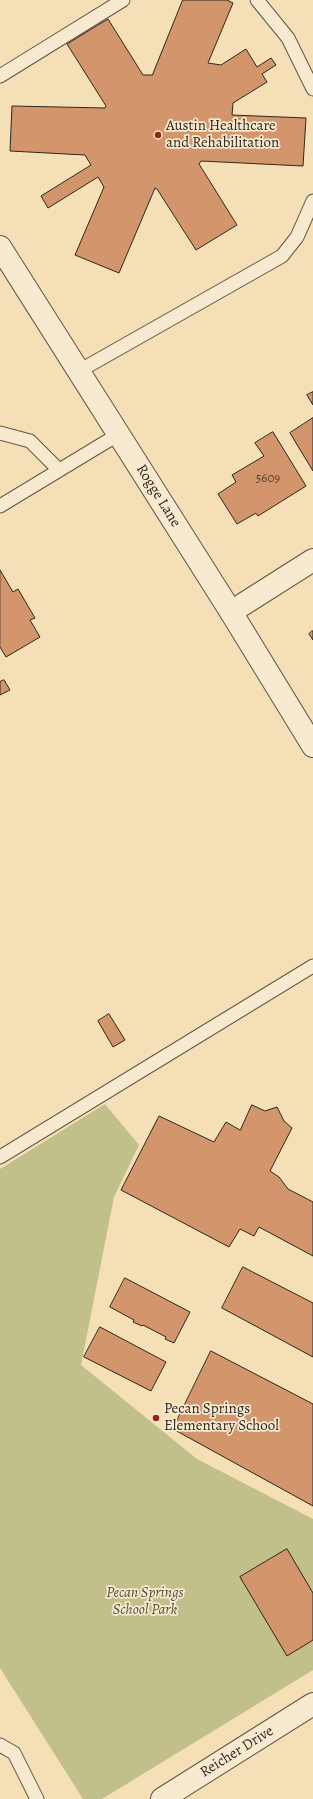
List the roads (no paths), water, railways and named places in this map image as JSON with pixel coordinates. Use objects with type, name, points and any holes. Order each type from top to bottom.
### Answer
[{"type":"street","name":"Rogge Lane","points":[[0,247],[231,612],[313,746]]},
{"type":"street","points":[[231,612],[313,560]]},
{"type":"street","name":"Reicher Drive","points":[[162,1799],[313,1704]]},
{"type":"lane","points":[[0,76],[123,0]]},
{"type":"lane","points":[[257,0],[288,38],[313,89]]},
{"type":"lane","points":[[79,371],[282,256],[297,237],[313,201]]},
{"type":"lane","points":[[0,433],[30,441],[59,470]]},
{"type":"lane","points":[[0,506],[119,434]]},
{"type":"lane","points":[[0,1157],[313,966]]},
{"type":"lane","points":[[0,1745],[14,1753],[37,1799]]},
{"type":"place","name":"Austin Healthcare and Rehabilitation","points":[[158,135]]},
{"type":"place","name":"Pecan Springs Elementary School","points":[[156,1418]]},
{"type":"park label","name":"Pecan Springs School Park","points":[[145,1602]]}]
